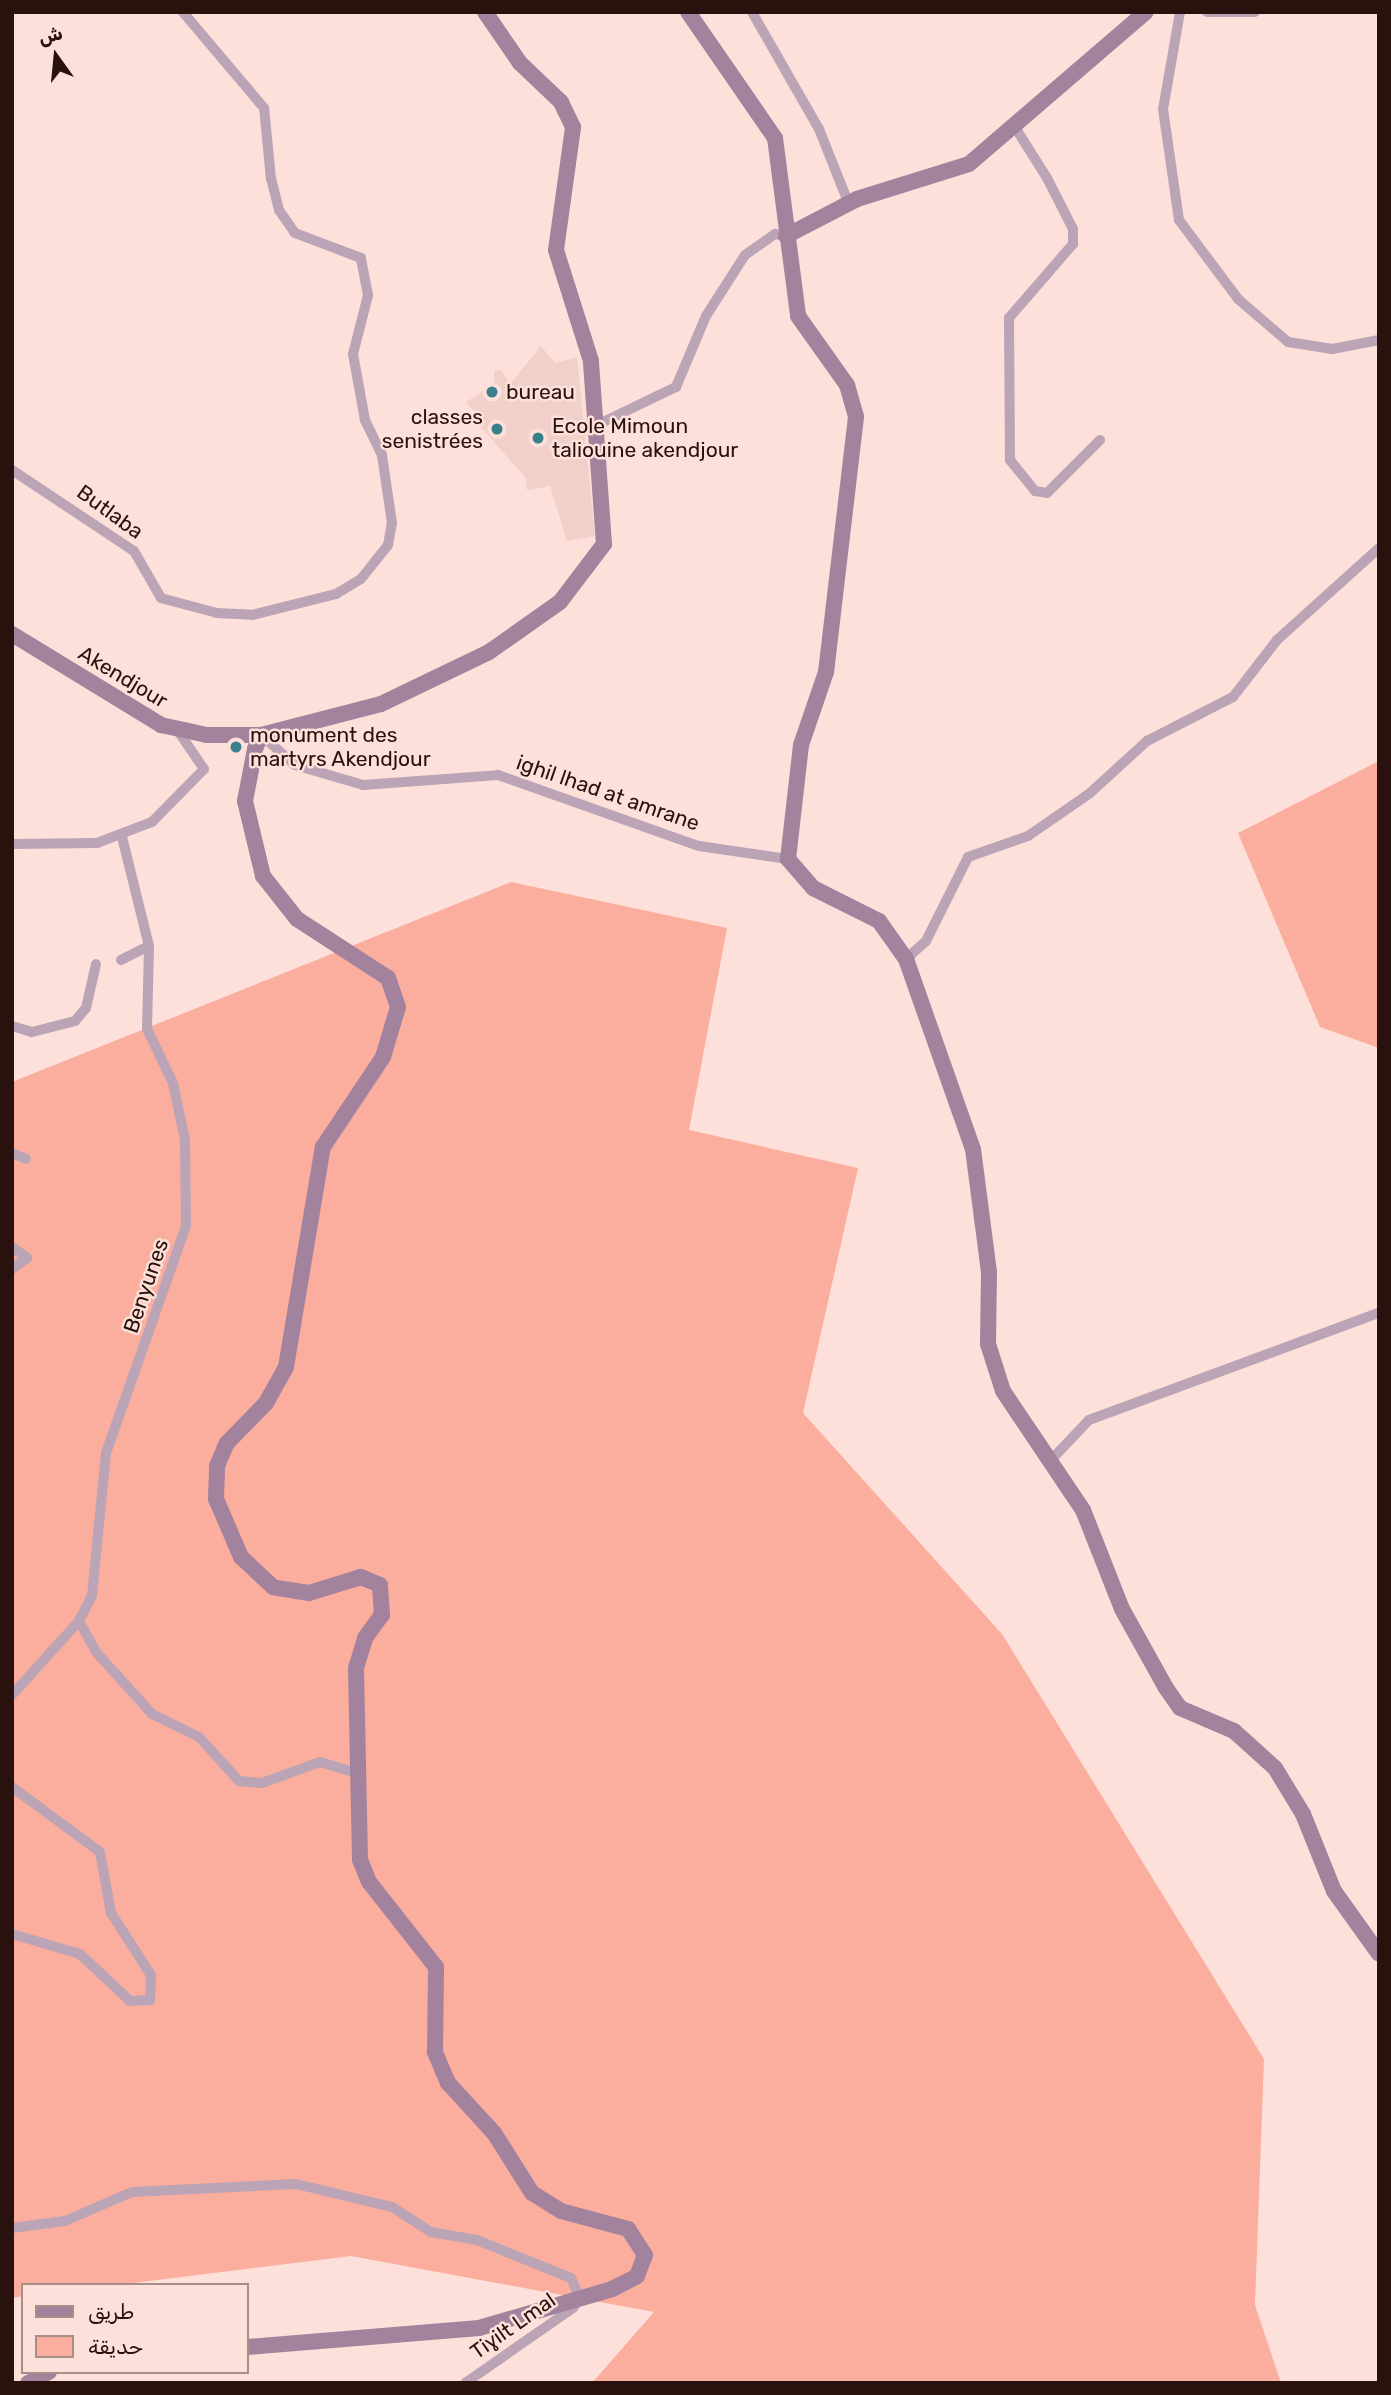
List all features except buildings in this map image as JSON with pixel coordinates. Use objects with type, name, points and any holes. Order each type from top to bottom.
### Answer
[{"type":"main road","name":"Akendjour","points":[[12,634],[178,731],[261,736],[390,700],[489,652],[560,602],[604,544],[597,425],[589,351],[556,250],[573,127],[561,102],[520,63],[485,12]]},
{"type":"main road","points":[[688,12],[775,138],[784,170],[786,236],[798,316],[847,385],[857,428],[826,672],[801,745],[789,859],[813,888],[878,921],[906,959],[973,1149],[993,1368],[1083,1510],[1122,1609],[1180,1708],[1234,1731],[1275,1768],[1303,1814],[1330,1885],[1379,1954]]},
{"type":"main road","points":[[786,236],[848,202],[969,164],[1146,12]]},
{"type":"main road","points":[[248,2347],[479,2328],[580,2298],[637,2276],[643,2244],[628,2228],[561,2211],[532,2193],[494,2133],[448,2083],[435,2052],[436,1966],[369,1882],[359,1860],[355,1773],[356,1668],[365,1638],[382,1615],[380,1585],[361,1577],[309,1593],[273,1587],[241,1556],[216,1499],[218,1466],[227,1443],[266,1403],[286,1367],[323,1147],[378,1067],[398,1007],[388,978],[297,919],[263,876],[245,801],[261,736]]},
{"type":"main road","points":[[28,2383],[45,2374]]},
{"type":"street","name":"Butlaba","points":[[12,470],[134,551],[161,598],[217,613],[293,608],[361,579],[391,537],[383,455],[365,420],[353,354],[368,295],[361,258],[348,248],[316,243],[290,225],[271,179],[264,108],[183,12]]},
{"type":"street","points":[[752,12],[819,130],[848,202]]},
{"type":"street","points":[[1180,12],[1163,109],[1179,220],[1238,299],[1288,342],[1332,349],[1379,340]]},
{"type":"street","points":[[1207,12],[1255,12]]},
{"type":"street","points":[[1013,124],[1047,178],[1073,229],[1073,244],[1009,318],[1010,460],[1035,491],[1046,493],[1100,440]]},
{"type":"street","points":[[597,425],[676,387],[706,316],[745,255],[775,234],[786,236]]},
{"type":"street","points":[[906,959],[926,941],[968,857],[1028,836],[1090,793],[1147,741],[1233,697],[1278,640],[1379,548]]},
{"type":"street","points":[[12,844],[85,845],[122,837],[152,822],[202,773],[203,761],[182,744],[178,731]]},
{"type":"street","name":"ighil lhad at amrane","points":[[261,736],[295,765],[363,785],[498,775],[699,846],[789,859]]},
{"type":"street","name":"Benyunes","points":[[12,1695],[79,1621],[97,1575],[97,1503],[106,1453],[186,1226],[187,1161],[176,1093],[147,1029],[149,946],[122,837]]},
{"type":"street","points":[[121,960],[149,946]]},
{"type":"street","points":[[12,1026],[32,1032],[75,1021],[86,1008],[96,964]]},
{"type":"street","points":[[12,1153],[26,1159]]},
{"type":"street","points":[[12,1247],[27,1258],[12,1269]]},
{"type":"street","points":[[1051,1460],[1089,1420],[1379,1313]]},
{"type":"street","points":[[79,1621],[96,1652],[152,1714],[199,1737],[239,1781],[262,1783],[320,1762],[355,1773]]},
{"type":"street","points":[[12,1787],[100,1852],[111,1913],[151,1975],[150,2000],[130,2001],[80,1954],[12,1934]]},
{"type":"street","points":[[12,2228],[65,2221],[132,2192],[280,2184],[329,2188],[392,2207],[431,2232],[477,2240],[571,2278],[580,2298]]},
{"type":"street","name":"Tiɣilt Lmal","points":[[465,2383],[580,2298]]},
{"type":"shaded area","name":"Ecole Mimoun taliouine akendjour","points":[[541,346],[555,363],[577,357],[595,536],[567,541],[550,486],[527,490],[525,477],[471,416],[475,412],[466,402],[494,384],[494,371],[501,370],[510,384]]},
{"type":"green space","points":[[1379,761],[1379,1048],[1320,1027],[1238,833]]},
{"type":"green space","points":[[511,882],[727,928],[689,1130],[858,1168],[803,1413],[1002,1634],[1264,2059],[1255,2305],[1281,2383],[592,2383],[654,2312],[351,2256],[133,2283],[21,2283],[21,2296],[12,2298],[12,1082]]},
{"type":"place","name":"bureau","points":[[492,392]]},
{"type":"place","name":"classes senistrées","points":[[497,429]]},
{"type":"place","name":"Ecole Mimoun taliouine akendjour","points":[[538,438]]},
{"type":"place","name":"monument des martyrs Akendjour","points":[[236,747]]}]
